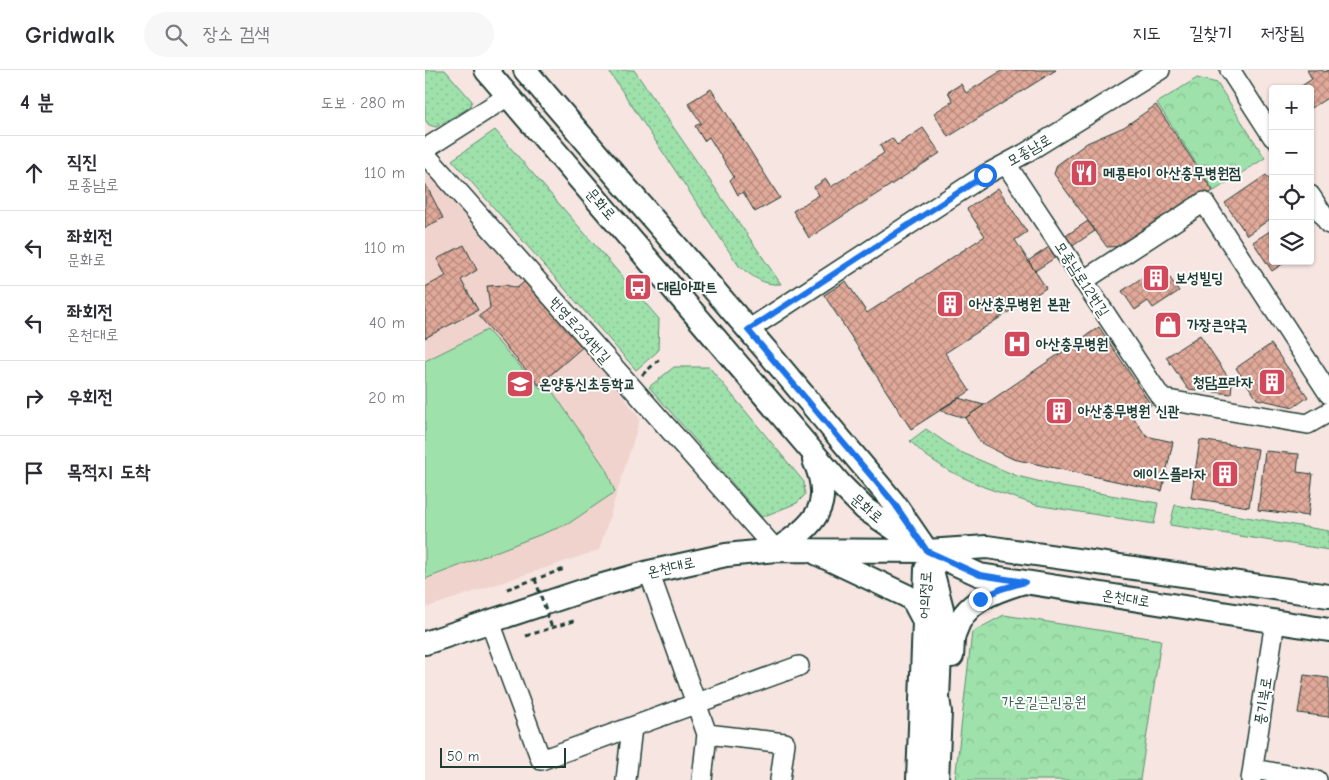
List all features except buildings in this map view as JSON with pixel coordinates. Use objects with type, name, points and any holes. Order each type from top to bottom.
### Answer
[{"type":"main road","name":"문화로","points":[[486,70],[840,484],[865,509],[927,551]]},
{"type":"main road","name":"문화로","points":[[525,70],[894,503],[927,551]]},
{"type":"main road","points":[[776,550],[799,536],[817,516],[823,493],[819,472],[807,445]]},
{"type":"main road","name":"온천대로","points":[[425,643],[585,590],[649,572],[726,555],[776,550],[927,551],[987,547],[1329,596]]},
{"type":"main road","points":[[810,550],[907,596],[914,602],[923,619]]},
{"type":"main road","name":"온천대로","points":[[927,551],[980,575],[1329,630]]},
{"type":"main road","name":"어의정로","points":[[918,780],[927,551]]},
{"type":"main road","name":"어의정로","points":[[927,551],[942,609],[937,780]]},
{"type":"main road","points":[[940,712],[948,692],[955,632],[965,612],[980,599],[1001,589],[1025,582]]},
{"type":"street","name":"모종남로","points":[[748,330],[985,175],[1024,154],[1160,70]]},
{"type":"street","points":[[1230,70],[1269,131]]},
{"type":"street","points":[[425,149],[508,96]]},
{"type":"street","name":"번영로234번길","points":[[425,154],[776,550]]},
{"type":"street","name":"모종남로12번길","points":[[1006,164],[1162,399],[1308,424],[1329,412]]},
{"type":"street","points":[[1083,281],[1203,202],[1329,394]]},
{"type":"street","points":[[1314,202],[1329,224]]},
{"type":"street","points":[[649,572],[707,734],[702,780]]},
{"type":"street","name":"풍기북로","points":[[1252,774],[1275,621]]},
{"type":"street","points":[[490,622],[541,760],[799,666]]},
{"type":"street","points":[[626,780],[632,727]]},
{"type":"street","points":[[707,734],[785,743],[780,780]]},
{"type":"street","points":[[1252,774],[1317,780]]},
{"type":"path","points":[[630,386],[661,358]]},
{"type":"path","points":[[507,588],[563,570]]},
{"type":"path","points":[[535,579],[552,628]]},
{"type":"path","points":[[526,636],[577,620]]},
{"type":"shaded area","name":"온양동신초등학교","points":[[425,170],[589,350],[640,419],[599,550],[425,608]]},
{"type":"green space","points":[[425,70],[445,70],[472,101],[470,107],[436,127],[429,125],[425,120]]},
{"type":"green space","points":[[608,70],[634,70],[781,284],[764,282],[739,266]]},
{"type":"green space","points":[[1197,78],[1217,83],[1265,158],[1214,191],[1157,103]]},
{"type":"green space","points":[[495,130],[659,319],[658,351],[636,370],[452,160]]},
{"type":"green space","points":[[487,330],[542,390],[548,385],[606,469],[615,492],[568,524],[425,579],[425,361]]},
{"type":"green space","points":[[674,367],[709,367],[804,482],[805,495],[797,503],[762,517],[649,387]]},
{"type":"green space","points":[[926,429],[958,451],[1017,476],[1062,487],[1158,503],[1154,524],[1036,505],[984,487],[949,471],[925,455],[910,441]]},
{"type":"green space","points":[[1175,505],[1329,531],[1329,550],[1170,525]]},
{"type":"green space","name":"가온길근린공원","points":[[1004,615],[1161,640],[1140,780],[955,780],[972,632]]},
{"type":"place","name":"메콩타이 아산충무병원점","points":[[1084,173]]},
{"type":"place","name":"보성빌딩","points":[[1156,278]]},
{"type":"place","name":"대림아파트","points":[[638,287]]},
{"type":"place","name":"아산충무병원 본관","points":[[950,304]]},
{"type":"place","name":"가장큰약국","points":[[1168,325]]},
{"type":"place","name":"아산충무병원","points":[[1017,344]]},
{"type":"place","name":"청담프라자","points":[[1272,382]]},
{"type":"place","name":"온양동신초등학교","points":[[520,384]]},
{"type":"place","name":"아산충무병원 신관","points":[[1059,411]]},
{"type":"place","name":"에이스플라자","points":[[1225,474]]},
{"type":"route","points":[[980,599],[1001,589],[1025,582],[980,575],[927,551],[894,503],[748,330],[985,175]]}]
